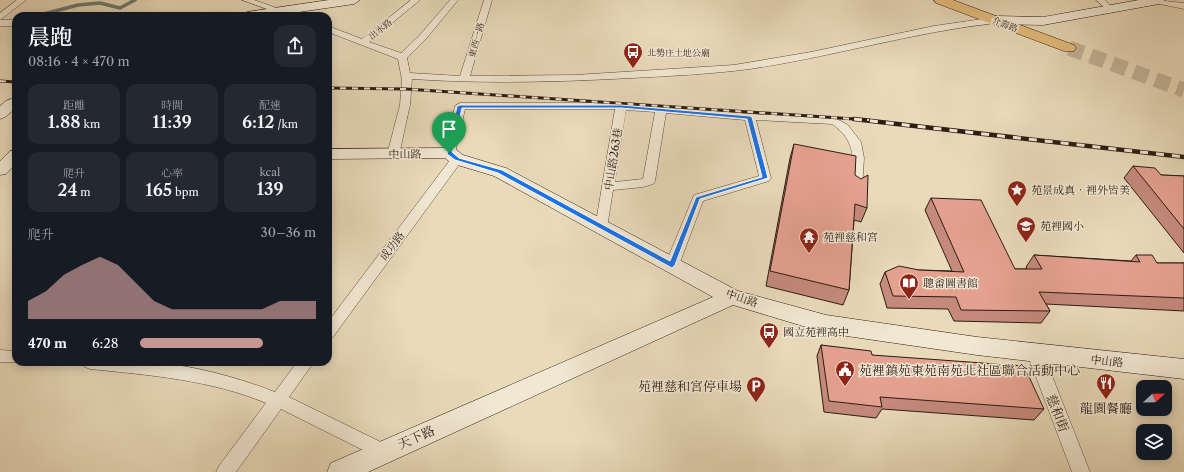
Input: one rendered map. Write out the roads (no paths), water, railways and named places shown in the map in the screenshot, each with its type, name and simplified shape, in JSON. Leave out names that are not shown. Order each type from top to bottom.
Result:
[{"type":"main road","name":"介壽路","points":[[941,0],[1073,45],[1022,22],[963,0]]},
{"type":"street","points":[[0,17],[22,0]]},
{"type":"street","points":[[246,0],[282,11]]},
{"type":"street","points":[[275,12],[354,0]]},
{"type":"street","name":"出水路","points":[[362,43],[416,0]]},
{"type":"street","points":[[402,57],[422,38],[454,0]]},
{"type":"street","name":"東西一路","points":[[464,80],[488,0]]},
{"type":"street","points":[[1100,0],[1110,9]]},
{"type":"street","points":[[405,76],[464,80],[599,77],[750,66],[853,47],[912,32],[969,23],[996,20],[1022,22],[1043,21],[1158,0],[1184,6]]},
{"type":"street","points":[[0,23],[12,23]]},
{"type":"street","points":[[332,31],[402,57]]},
{"type":"street","points":[[393,155],[405,105],[405,76],[402,57]]},
{"type":"street","points":[[453,156],[460,106],[621,106],[750,117],[835,121],[845,126],[858,147],[856,188]]},
{"type":"street","name":"中山路263巷","points":[[601,228],[621,106]]},
{"type":"street","points":[[609,186],[643,183],[649,181],[661,109]]},
{"type":"street","points":[[672,265],[698,198],[765,178],[750,117]]},
{"type":"street","points":[[0,150],[12,150]]},
{"type":"street","name":"中山路","points":[[332,154],[453,156],[500,172],[601,228],[732,297],[826,324],[1035,354],[1184,369]]},
{"type":"street","name":"成功路","points":[[332,327],[453,156]]},
{"type":"street","points":[[0,170],[12,159]]},
{"type":"street","name":"天下路","points":[[340,472],[732,297]]},
{"type":"street","name":"慈和街","points":[[1035,354],[1081,472]]},
{"type":"street","points":[[0,356],[12,357]]},
{"type":"street","points":[[128,366],[165,370],[234,385],[278,400],[383,452]]},
{"type":"street","points":[[225,472],[303,366]]},
{"type":"waterway","points":[[51,12],[78,5],[100,3],[120,8],[135,0]]},
{"type":"tunnel","points":[[1069,48],[1184,90]]},
{"type":"railway","points":[[0,81],[12,82]]},
{"type":"railway","points":[[332,88],[406,89],[869,120]]},
{"type":"railway","points":[[854,119],[1184,157]]},
{"type":"place","name":"北勢庄土地公廟","points":[[633,69]]},
{"type":"place","name":"苑景成真．裡外皆美","points":[[1017,207]]},
{"type":"place","name":"苑裡國小","points":[[1026,243]]},
{"type":"place","name":"苑裡慈和宮","points":[[809,254]]},
{"type":"place","name":"聰畬圖書館","points":[[909,300]]},
{"type":"place","name":"國立苑裡高中","points":[[769,349]]},
{"type":"place","name":"苑裡鎮苑東苑南苑北社區聯合活動中心","points":[[845,387]]},
{"type":"place","name":"龍園餐廳","points":[[1106,400]]},
{"type":"place","name":"苑裡慈和宮停車場","points":[[756,403]]}]
